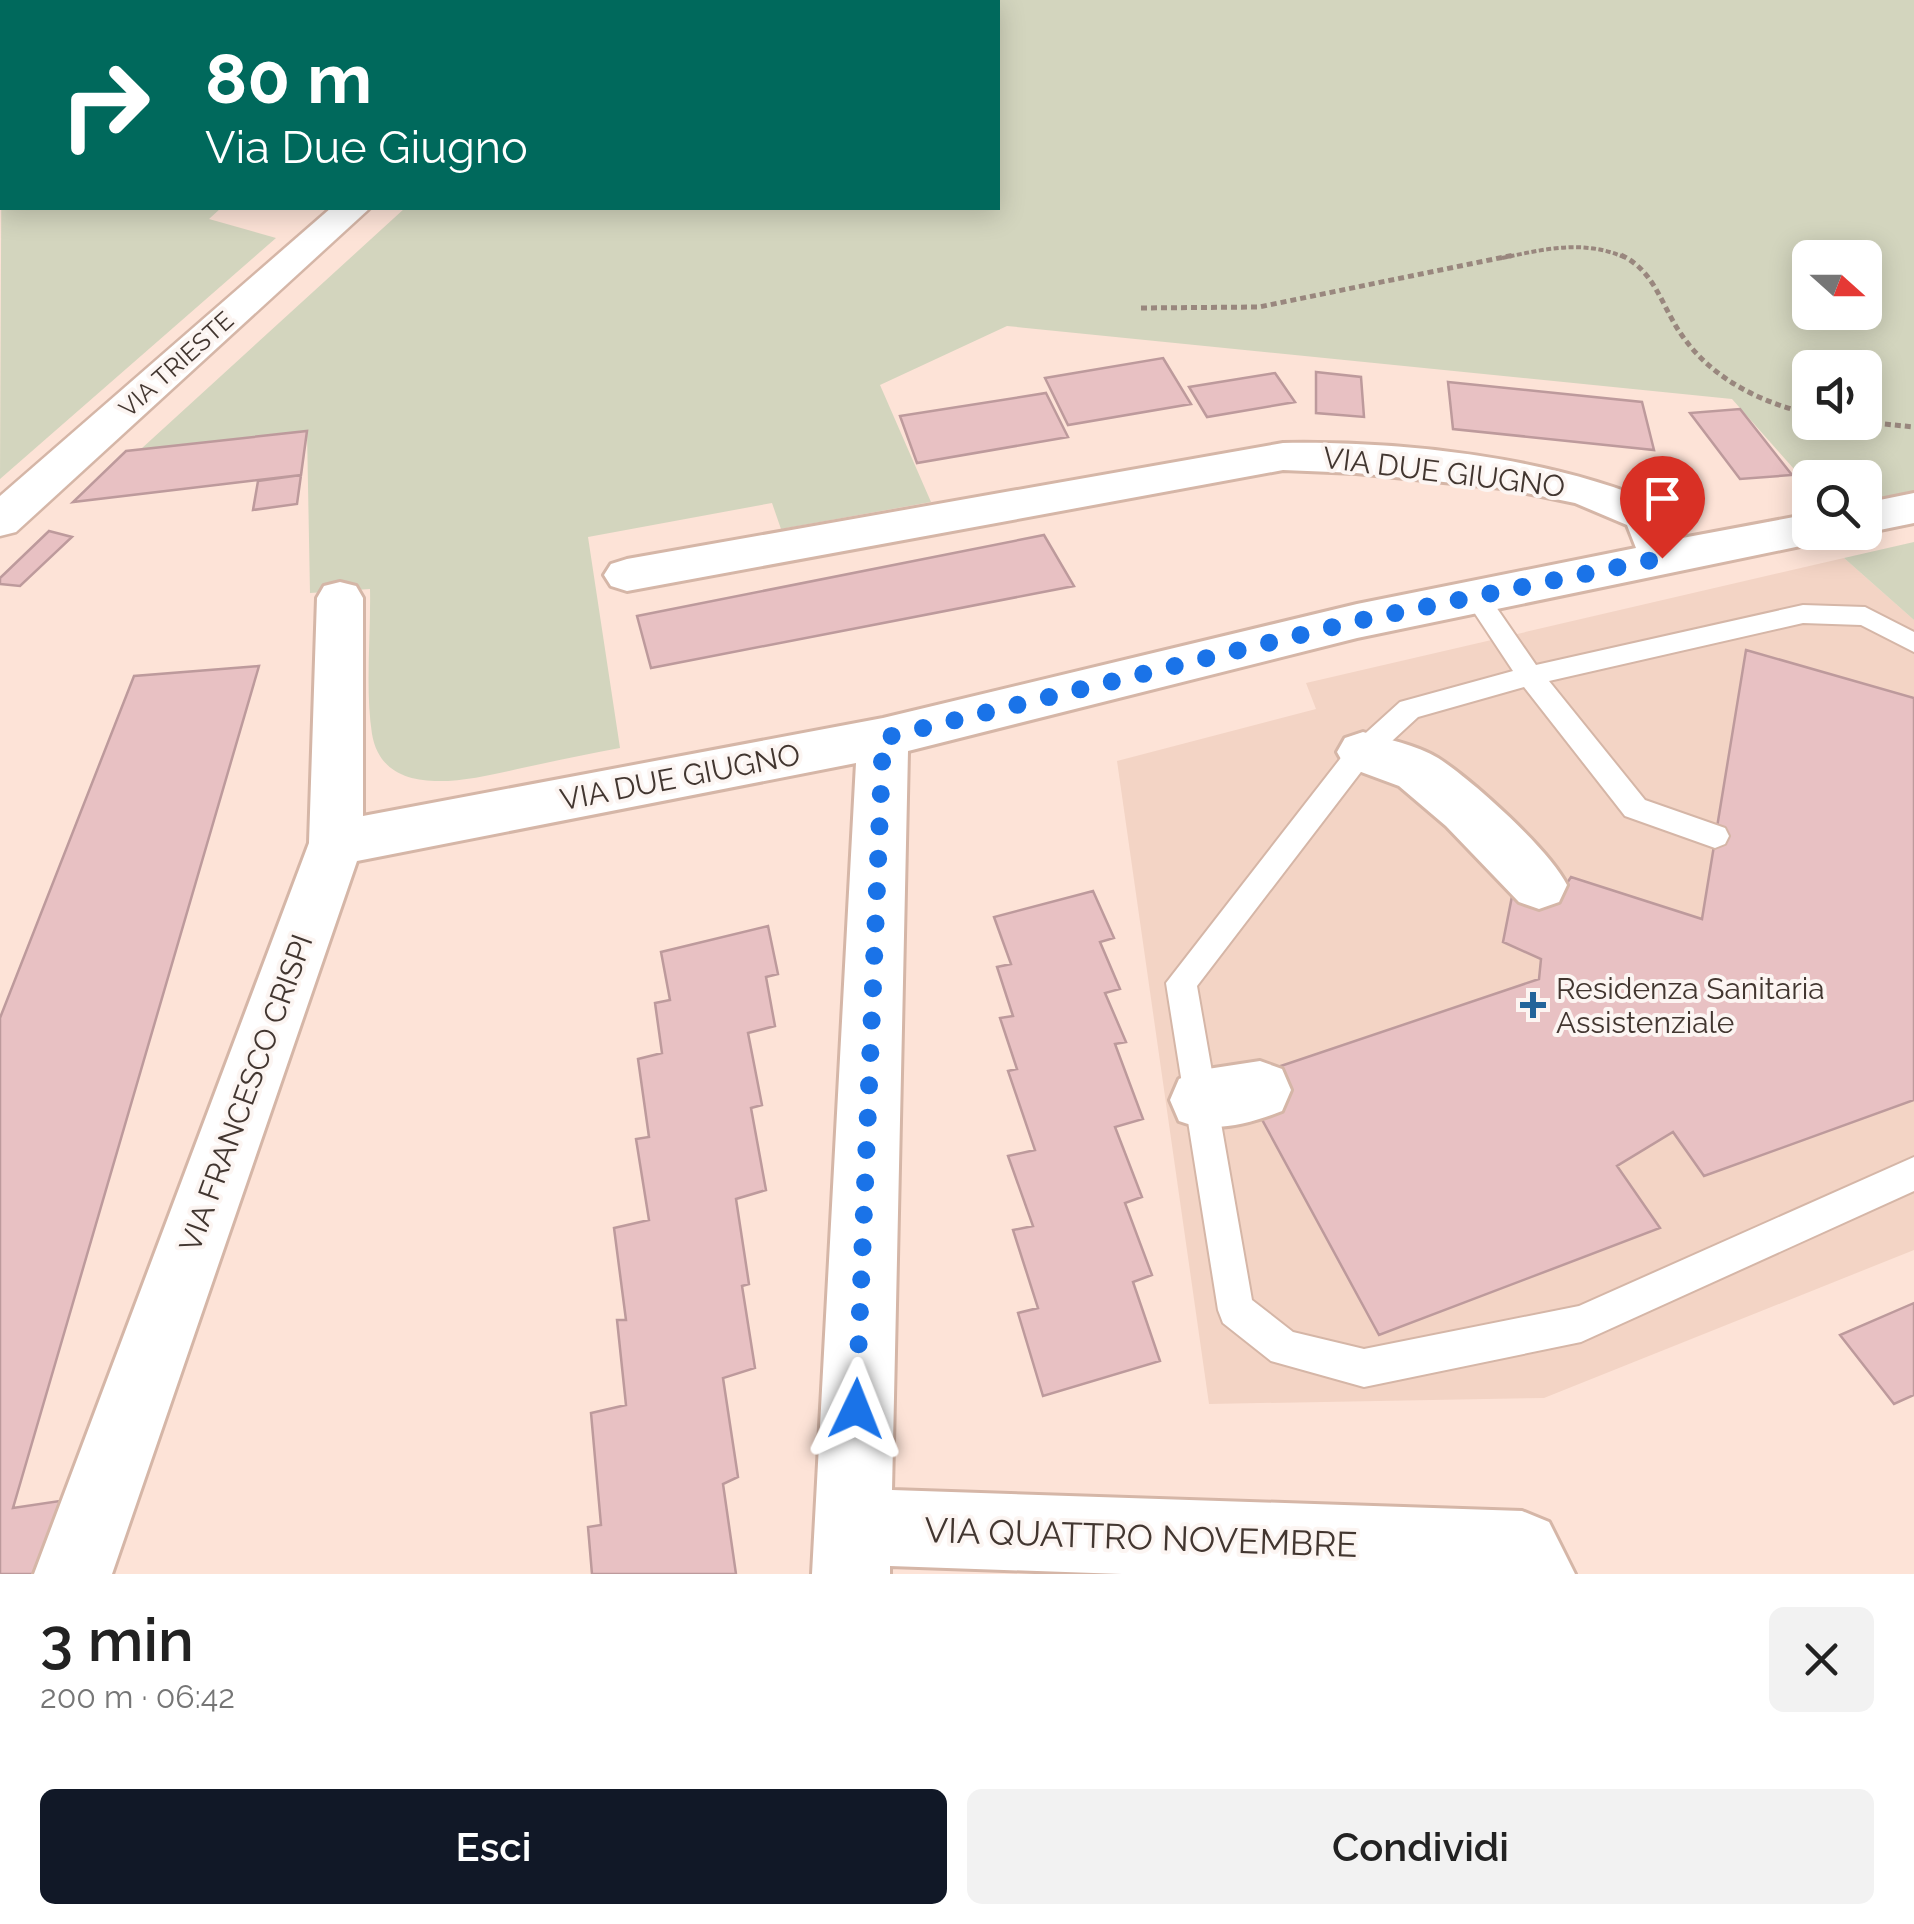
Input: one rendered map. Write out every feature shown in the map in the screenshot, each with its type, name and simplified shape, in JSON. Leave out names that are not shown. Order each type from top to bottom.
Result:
[{"type":"street","name":"VIA TRIESTE","points":[[0,522],[345,210]]},
{"type":"street","name":"VIA DUE GIUGNO","points":[[336,844],[883,738],[1357,621],[1662,558],[1646,516],[1611,498],[1491,472],[1312,454],[1264,458],[626,575]]},
{"type":"street","points":[[1882,515],[1914,508]]},
{"type":"street","points":[[1662,558],[1792,533]]},
{"type":"street","name":"VIA FRANCESCO CRISPI","points":[[73,1574],[336,844],[340,598]]},
{"type":"street","points":[[851,1551],[883,738]]},
{"type":"street","points":[[1363,752],[1417,770],[1465,811],[1538,884]]},
{"type":"street","points":[[1201,1100],[1260,1090]]},
{"type":"street","name":"VIA QUATTRO NOVEMBRE","points":[[851,1551],[1522,1549],[1536,1574]]},
{"type":"lane","points":[[1476,597],[1530,676],[1635,808],[1715,836]]},
{"type":"lane","points":[[1914,643],[1865,616],[1803,614],[1530,676],[1409,709],[1363,752],[1181,983],[1236,1310],[1284,1348],[1364,1368],[1581,1324],[1914,1174]]},
{"type":"path","points":[[1141,308],[1259,306],[1549,247],[1606,250],[1634,261],[1655,284],[1688,346],[1724,378],[1780,409],[1792,411]]},
{"type":"path","points":[[1882,424],[1914,427]]},
{"type":"shaded area","name":"Residenza Sanitaria Assistenziale","points":[[1844,558],[1914,620],[1914,1250],[1544,1398],[1209,1404],[1117,761],[1316,709],[1306,683]]},
{"type":"green space","points":[[1000,0],[1914,0],[1914,492],[1882,499],[1882,460],[1792,460],[1792,467],[1732,399],[1007,326],[880,385],[931,502],[781,529],[772,503],[588,537],[620,748],[481,777],[434,781],[394,770],[380,756],[372,734],[370,589],[310,593],[307,431],[141,449],[403,210],[1000,210]]},
{"type":"green space","points":[[1,210],[219,210],[209,219],[276,238],[0,479]]},
{"type":"green space","points":[[1914,542],[1914,620],[1844,558]]},
{"type":"building","points":[[1163,358],[1191,404],[1068,425],[1045,378]]},
{"type":"building","points":[[1316,372],[1361,377],[1364,417],[1316,413]]},
{"type":"building","points":[[1275,373],[1295,402],[1207,417],[1189,387]]},
{"type":"building","points":[[1448,382],[1642,402],[1654,450],[1453,429]]},
{"type":"building","points":[[1046,393],[1068,437],[917,463],[900,416]]},
{"type":"building","points":[[1740,409],[1792,475],[1740,479],[1690,413]]},
{"type":"building","points":[[307,431],[301,475],[73,502],[126,451]]},
{"type":"building","points":[[301,475],[297,504],[253,510],[258,481]]},
{"type":"building","points":[[49,531],[72,537],[20,586],[0,584],[0,578]]},
{"type":"building","points":[[1044,535],[1074,586],[651,668],[637,616]]},
{"type":"building","points":[[1746,650],[1914,698],[1914,1100],[1704,1176],[1673,1132],[1617,1166],[1660,1228],[1379,1335],[1259,1114],[1269,1070],[1539,979],[1541,959],[1503,942],[1516,876],[1561,892],[1571,877],[1702,919]]},
{"type":"building","points":[[259,666],[13,1508],[73,1499],[39,1574],[0,1574],[0,1018],[134,676]]},
{"type":"building","points":[[1093,891],[1114,938],[1100,942],[1120,989],[1105,993],[1126,1042],[1115,1044],[1143,1119],[1115,1127],[1142,1197],[1125,1203],[1152,1275],[1133,1282],[1160,1361],[1043,1396],[1018,1313],[1038,1308],[1013,1230],[1033,1226],[1008,1156],[1035,1150],[1008,1071],[1017,1069],[1000,1018],[1013,1016],[997,967],[1011,964],[994,917]]},
{"type":"building","points":[[768,926],[778,974],[766,977],[775,1026],[748,1033],[762,1105],[751,1108],[766,1190],[736,1199],[749,1284],[742,1286],[755,1368],[723,1378],[738,1477],[723,1484],[736,1574],[592,1574],[588,1527],[601,1525],[591,1413],[626,1405],[617,1320],[626,1320],[614,1228],[649,1220],[636,1139],[649,1137],[638,1059],[662,1053],[655,1003],[670,1000],[661,952]]},
{"type":"building","points":[[1914,1303],[1914,1395],[1894,1404],[1840,1335]]},
{"type":"place","name":"Residenza Sanitaria Assistenziale","points":[[1533,1005]]},
{"type":"route","points":[[856,1409],[883,738],[1357,621],[1662,558]]}]
